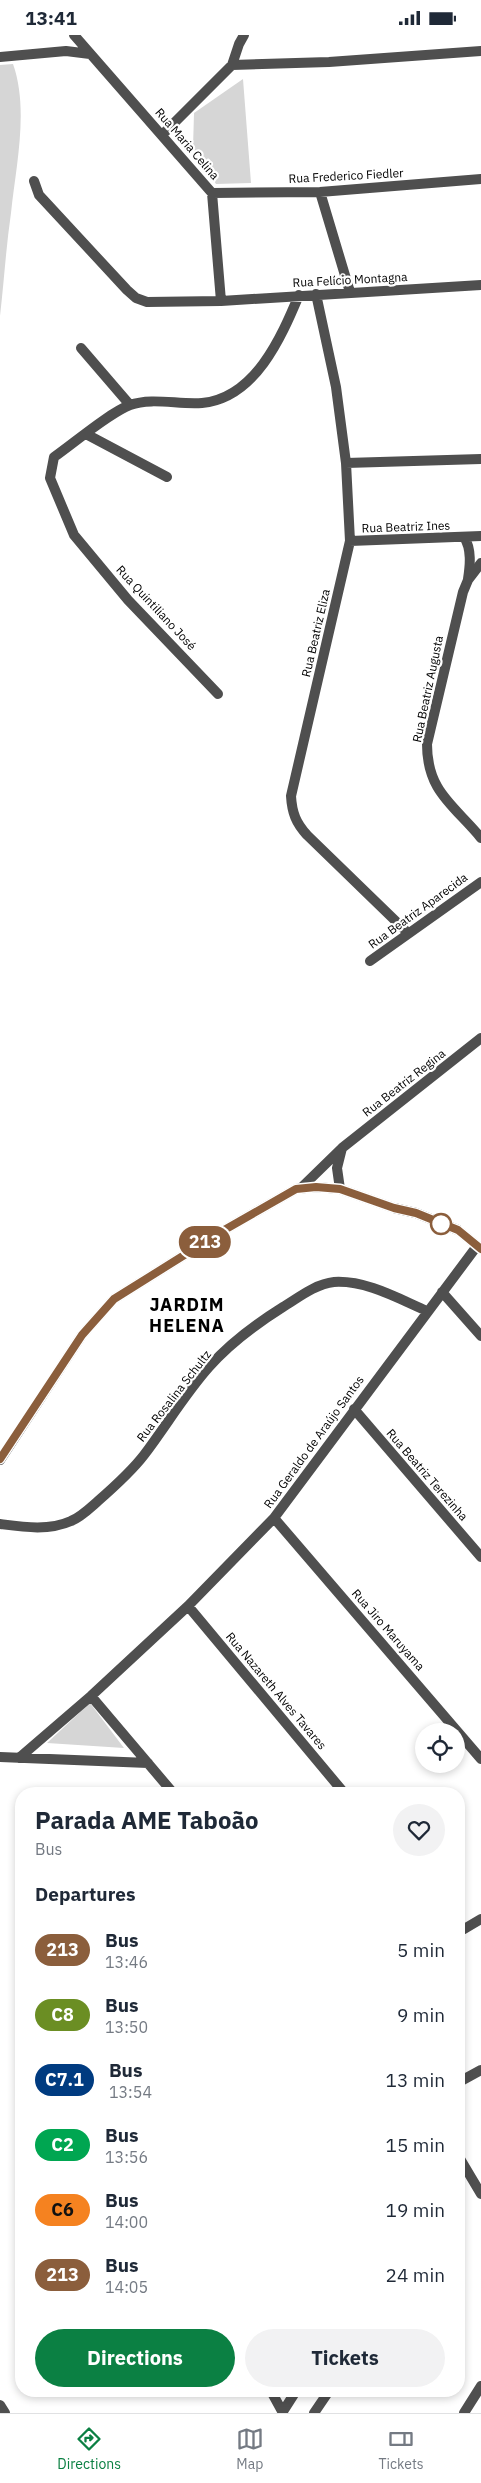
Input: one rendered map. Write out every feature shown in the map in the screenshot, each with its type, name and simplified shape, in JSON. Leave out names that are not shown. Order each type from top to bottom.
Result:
[{"type":"main road","points":[[0,1460],[82,1335],[114,1299],[226,1229],[302,1187],[340,1189],[394,1208],[416,1213],[458,1230],[479,1248]]},
{"type":"street","name":"Rua Maria Celina","points":[[74,35],[163,134],[212,193],[221,301]]},
{"type":"street","points":[[163,134],[232,65],[238,43],[244,35]]},
{"type":"street","points":[[0,57],[66,51],[90,54]]},
{"type":"street","points":[[232,65],[329,62],[481,51]]},
{"type":"street","name":"Rua Frederico Fiedler","points":[[212,193],[320,192],[481,179]]},
{"type":"street","name":"Rua Felício Montagna","points":[[34,181],[40,195],[136,298],[147,302],[221,301],[481,285]]},
{"type":"street","points":[[320,192],[350,292]]},
{"type":"street","name":"Rua Beatriz Eliza","points":[[316,294],[336,387],[346,463],[350,541],[291,796],[292,811],[297,824],[307,835],[408,933]]},
{"type":"street","name":"Rua Quintiliano José","points":[[218,693],[128,601],[74,535],[50,478],[54,457],[130,405],[149,402],[202,403],[227,396],[246,383],[282,337],[299,295]]},
{"type":"street","points":[[81,348],[130,405]]},
{"type":"street","points":[[86,434],[167,477]]},
{"type":"street","points":[[346,463],[481,459]]},
{"type":"street","name":"Rua Beatriz Ines","points":[[350,541],[481,536]]},
{"type":"street","name":"Rua Beatriz Ines","points":[[464,537],[467,542],[469,555],[468,580]]},
{"type":"street","name":"Rua Beatriz Augusta","points":[[481,563],[468,580],[427,744],[427,763],[434,784],[481,838]]},
{"type":"street","name":"Rua Beatriz Aparecida","points":[[370,961],[481,882]]},
{"type":"street","name":"Rua Beatriz Regina","points":[[302,1187],[342,1148],[481,1038]]},
{"type":"street","points":[[340,1189],[337,1168],[342,1148]]},
{"type":"street","name":"Rua Geraldo de Araújo Santos","points":[[19,1758],[91,1696],[188,1606],[274,1518],[427,1311],[479,1248]]},
{"type":"street","name":"Rua Rosalina Schultz","points":[[0,1524],[29,1527],[57,1525],[72,1521],[84,1513],[113,1488],[143,1457],[210,1366],[235,1341],[271,1315],[314,1289],[333,1282],[348,1284],[384,1292],[427,1311]]},
{"type":"street","points":[[442,1292],[481,1336]]},
{"type":"street","name":"Rua Beatriz Terezinha","points":[[354,1409],[481,1557]]},
{"type":"street","name":"Rua Jiro Maruyama","points":[[274,1518],[481,1759]]},
{"type":"street","name":"Rua Nazareth Alves Tavares","points":[[188,1606],[339,1787]]},
{"type":"street","points":[[91,1696],[168,1787]]},
{"type":"street","points":[[0,1757],[148,1763]]},
{"type":"street","points":[[465,1928],[481,1919]]},
{"type":"street","points":[[465,2079],[481,2070]]},
{"type":"street","points":[[465,2167],[481,2194]]},
{"type":"street","points":[[464,2413],[481,2386]]},
{"type":"street","points":[[274,2397],[283,2413]]},
{"type":"street","points":[[283,2413],[292,2397]]},
{"type":"street","points":[[314,2413],[324,2397]]},
{"type":"street","points":[[0,2405],[5,2413]]},
{"type":"shaded area","points":[[13,64],[18,81],[21,119],[0,316],[0,65]]},
{"type":"shaded area","points":[[243,79],[251,183],[216,184],[193,148],[194,113]]},
{"type":"shaded area","points":[[90,1703],[124,1748],[47,1743]]},
{"type":"bus line","name":"213","points":[[0,1459],[37,1406],[82,1335],[94,1319],[114,1299],[226,1229],[296,1189],[302,1187],[340,1189],[394,1208],[416,1213],[458,1230],[481,1249]]},
{"type":"district","name":"JARDIM HELENA","points":[[187,1316]]}]
